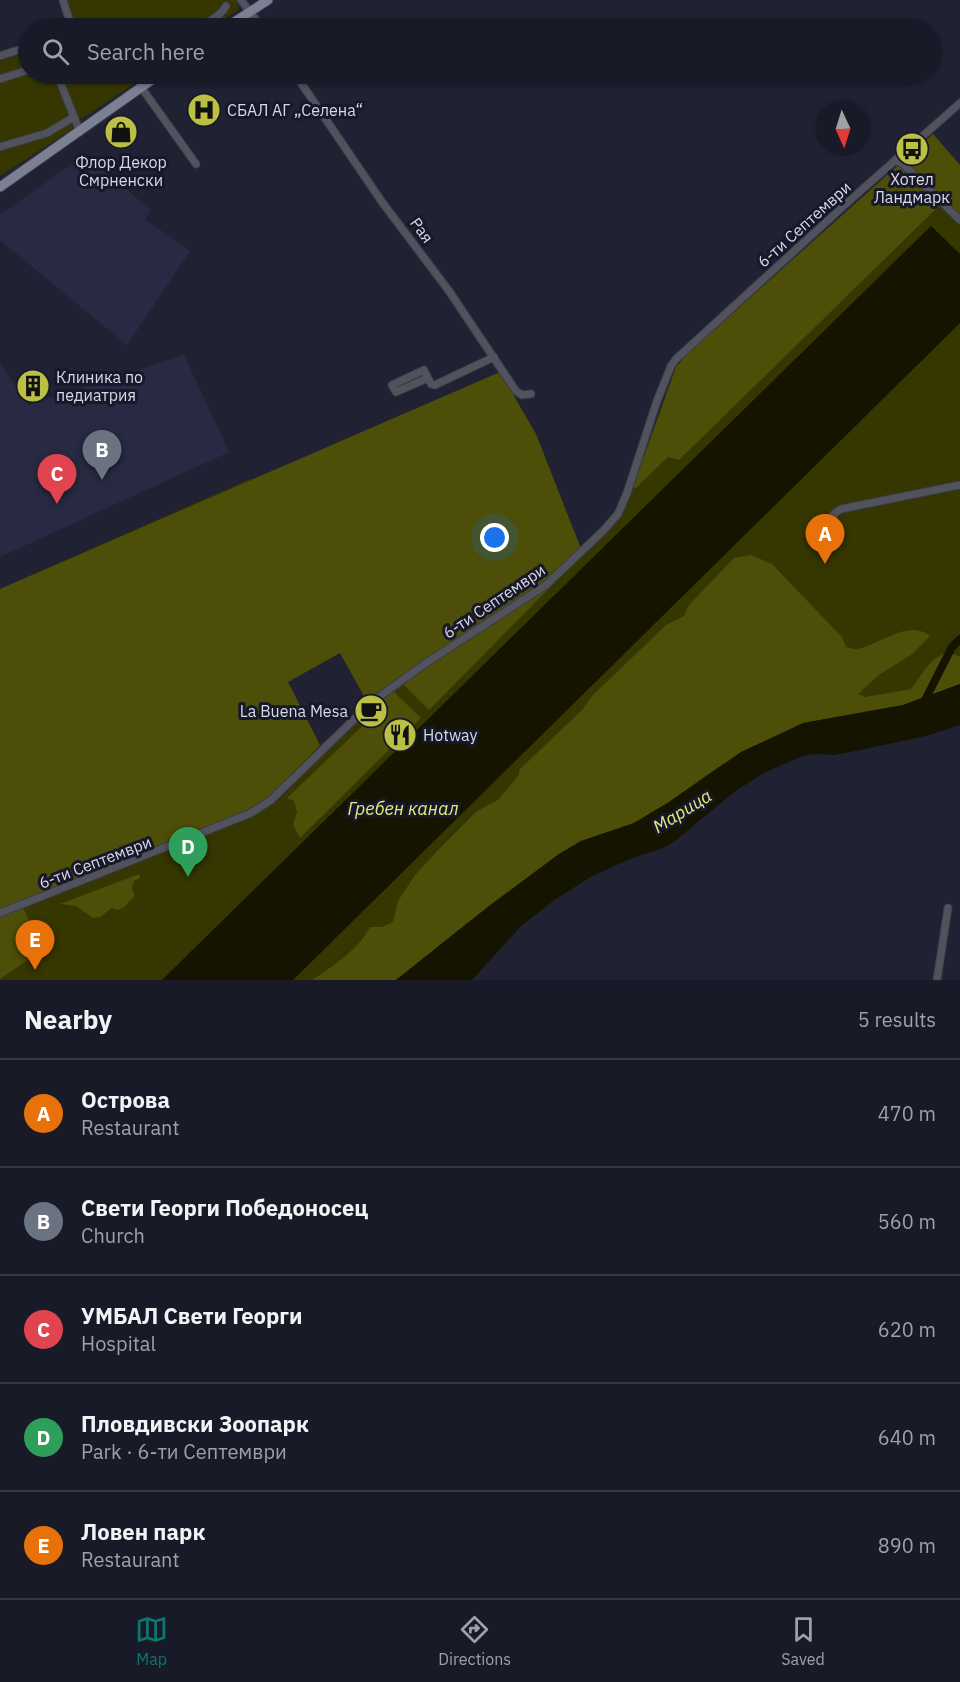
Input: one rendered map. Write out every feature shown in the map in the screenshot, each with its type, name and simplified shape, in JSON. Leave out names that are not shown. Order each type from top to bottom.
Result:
[{"type":"main road","points":[[241,18],[268,0]]},
{"type":"main road","points":[[0,187],[145,84]]},
{"type":"street","points":[[63,0],[69,18]]},
{"type":"street","points":[[241,0],[254,18]]},
{"type":"street","points":[[215,18],[226,6]]},
{"type":"street","points":[[0,56],[18,50]]},
{"type":"street","points":[[0,79],[18,73]]},
{"type":"street","points":[[61,84],[80,132]]},
{"type":"street","name":"Рая","points":[[302,84],[382,202],[449,291],[516,391],[522,395],[531,394]]},
{"type":"street","points":[[141,87],[196,164]]},
{"type":"street","name":"6-ти Септември","points":[[0,913],[251,813],[271,800],[372,702],[426,663],[546,585],[618,514],[657,401],[676,359],[960,103]]},
{"type":"street","points":[[0,147],[47,133],[74,117]]},
{"type":"street","points":[[895,160],[903,164],[960,220]]},
{"type":"street","points":[[428,378],[396,392],[392,385],[424,370],[428,378],[431,384],[435,384],[494,357]]},
{"type":"street","points":[[830,531],[828,522],[841,509],[960,485]]},
{"type":"street","points":[[937,980],[948,908]]},
{"type":"shaded area","points":[[67,0],[236,0],[239,9],[226,18],[73,18]]},
{"type":"shaded area","points":[[18,55],[18,84],[58,84],[73,129],[0,176],[0,61]]},
{"type":"shaded area","points":[[65,84],[133,84],[82,119],[76,116]]},
{"type":"shaded area","points":[[933,134],[960,165],[960,684],[528,876],[396,980],[0,980],[0,589],[250,479],[536,434],[583,554],[619,519],[633,487],[676,367],[687,354]],"holes":[[[340,653],[368,703],[320,745],[287,682]]]},
{"type":"shaded area","points":[[933,134],[960,165],[960,214],[943,199],[937,208],[679,460],[668,457],[636,488],[633,487],[676,367],[687,354]]},
{"type":"shaded area","points":[[84,155],[151,210],[145,219],[190,251],[127,345],[0,240],[0,215]]},
{"type":"shaded area","points":[[184,355],[229,452],[0,557],[0,364],[29,405]]},
{"type":"shaded area","points":[[500,372],[536,434],[583,554],[429,710],[405,686],[400,677],[391,684],[396,694],[421,718],[300,838],[293,825],[297,812],[294,801],[287,798],[377,712],[368,703],[340,653],[288,682],[320,745],[274,792],[249,810],[20,902],[40,941],[29,947],[31,958],[0,979],[0,589]]},
{"type":"shaded area","points":[[751,555],[772,564],[842,637],[846,647],[856,649],[865,647],[903,631],[921,631],[930,636],[911,655],[879,675],[858,694],[865,697],[911,689],[931,662],[945,654],[952,653],[960,657],[960,684],[903,705],[803,723],[717,768],[669,802],[634,823],[581,841],[559,854],[396,980],[312,980],[352,950],[370,927],[382,927],[393,922],[398,901],[415,875],[439,849],[477,811],[498,800],[519,775],[519,770],[666,625],[684,616],[688,606],[734,558]]},
{"type":"shaded area","points":[[139,874],[140,878],[134,881],[132,888],[135,896],[123,908],[117,910],[112,908],[100,917],[93,918],[76,906],[60,904]]},
{"type":"water","name":"Гребен канал","points":[[931,226],[960,254],[960,323],[293,980],[162,980]]},
{"type":"water","name":"Марица","points":[[960,684],[960,725],[926,736],[860,750],[834,755],[802,756],[764,773],[734,792],[675,841],[592,876],[556,899],[522,925],[472,980],[396,980],[559,854],[581,841],[634,823],[669,802],[741,752],[803,723],[903,705]]},
{"type":"waterway","points":[[922,706],[952,647],[960,639]]},
{"type":"place","name":"СБАЛ АГ „Селена“","points":[[204,110]]},
{"type":"place","name":"Флор Декор Смрненски","points":[[121,132]]},
{"type":"place","name":"Хотел Ландмарк","points":[[912,149]]},
{"type":"place","name":"Клиника по педиатрия","points":[[33,386]]},
{"type":"place","name":"Свети Георги Победоносец","points":[[102,480]]},
{"type":"place","name":"УМБАЛ Свети Георги","points":[[57,504]]},
{"type":"place","name":"Острова","points":[[825,564]]},
{"type":"place","name":"La Buena Mesa","points":[[371,711]]},
{"type":"place","name":"Hotway","points":[[400,735]]},
{"type":"place","name":"Пловдивски Зоопарк","points":[[188,877]]},
{"type":"place","name":"Ловен парк","points":[[35,970]]}]
